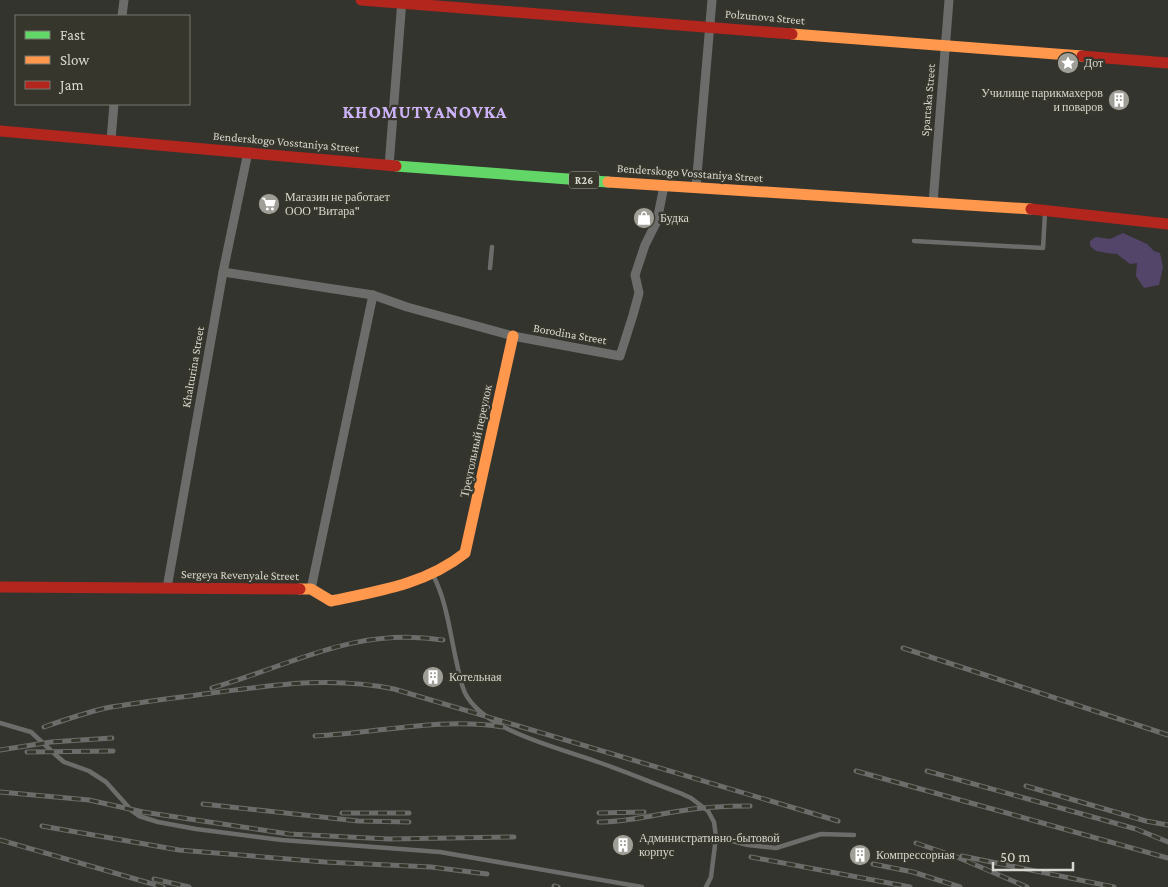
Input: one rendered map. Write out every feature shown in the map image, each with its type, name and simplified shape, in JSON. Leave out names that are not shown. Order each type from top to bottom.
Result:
[{"type":"street","points":[[122,15],[124,0]]},
{"type":"street","name":"Polzunova Street","points":[[360,0],[1168,62]]},
{"type":"street","points":[[696,187],[712,0]]},
{"type":"street","name":"Spartaka Street","points":[[933,203],[949,0]]},
{"type":"street","points":[[389,166],[402,2]]},
{"type":"street","points":[[110,140],[114,105]]},
{"type":"street","name":"Benderskogo Vosstaniya Street","points":[[0,131],[389,166],[664,186],[1045,210],[1168,224]]},
{"type":"street","name":"Khalturina Street","points":[[167,588],[223,272],[248,152]]},
{"type":"street","name":"Borodina Street","points":[[223,272],[372,295],[407,307],[513,336],[620,356],[634,315],[638,293],[635,275],[645,245],[657,221],[664,186]]},
{"type":"street","points":[[312,589],[372,295]]},
{"type":"street","name":"Треугольный переулок","points":[[465,553],[513,336]]},
{"type":"street","name":"Sergeya Revenyale Street","points":[[0,587],[312,589],[331,601],[408,583],[456,561],[465,553]]},
{"type":"lane","points":[[914,241],[1043,248],[1045,210]]},
{"type":"lane","points":[[490,268],[492,247]]},
{"type":"lane","points":[[432,573],[445,608],[464,692],[477,709],[487,717],[528,738],[598,762],[691,798],[710,814],[715,827],[716,837],[711,877],[706,887]]},
{"type":"lane","points":[[0,723],[31,732],[64,762],[89,772],[106,782],[132,812],[158,822],[263,838],[440,852],[642,887]]},
{"type":"lane","points":[[716,837],[748,845],[776,848],[821,834],[854,835]]},
{"type":"shaded area","points":[[1123,233],[1147,244],[1154,251],[1160,253],[1163,267],[1159,285],[1144,288],[1136,276],[1137,263],[1130,264],[1117,254],[1096,251],[1090,246],[1090,241],[1096,237],[1110,239]]},
{"type":"railway","points":[[212,688],[325,650],[352,643],[411,637],[443,640]]},
{"type":"railway","points":[[903,648],[1168,735]]},
{"type":"railway","points":[[44,727],[106,708],[235,690],[325,682],[371,685],[394,689],[838,821]]},
{"type":"railway","points":[[315,736],[432,725],[479,724],[503,727]]},
{"type":"railway","points":[[0,750],[51,742],[112,738]]},
{"type":"railway","points":[[27,752],[113,751]]},
{"type":"railway","points":[[856,771],[1168,858]]},
{"type":"railway","points":[[927,771],[1136,829],[1168,842]]},
{"type":"railway","points":[[1026,786],[1146,821],[1168,825]]},
{"type":"railway","points":[[0,792],[89,800],[143,812],[289,834],[389,839],[514,837]]},
{"type":"railway","points":[[203,804],[358,821],[409,822]]},
{"type":"railway","points":[[599,822],[630,820],[697,809],[750,806]]},
{"type":"railway","points":[[599,813],[644,812]]},
{"type":"railway","points":[[342,813],[409,813]]},
{"type":"railway","points":[[42,826],[179,850],[325,862],[431,867],[487,874]]},
{"type":"railway","points":[[0,840],[163,887]]},
{"type":"railway","points":[[916,843],[957,857],[1027,887]]},
{"type":"railway","points":[[962,856],[1114,887]]},
{"type":"railway","points":[[751,857],[910,887]]},
{"type":"railway","points":[[873,864],[913,872],[960,887]]},
{"type":"railway","points":[[154,879],[189,887]]},
{"type":"railway","points":[[554,886],[558,887]]},
{"type":"traffic: fast","points":[[396,166],[608,182]]},
{"type":"traffic: slow","points":[[792,34],[1082,56]]},
{"type":"traffic: slow","points":[[608,182],[1031,209]]},
{"type":"traffic: slow","points":[[300,589],[311,589],[331,601],[367,594],[418,579],[450,564],[465,553],[513,336]]},
{"type":"traffic: jam","points":[[361,0],[792,34]]},
{"type":"traffic: jam","points":[[1082,56],[1168,63]]},
{"type":"traffic: jam","points":[[0,131],[396,166]]},
{"type":"traffic: jam","points":[[1031,209],[1168,224]]},
{"type":"traffic: jam","points":[[0,587],[300,589]]},
{"type":"place","name":"Дот","points":[[1068,63]]},
{"type":"place","name":"Училище парикмахеров и поваров","points":[[1119,100]]},
{"type":"place","name":"Магазин не работает ООО \"Витара\"","points":[[269,204]]},
{"type":"place","name":"Будка","points":[[644,218]]},
{"type":"place","name":"Котельная","points":[[433,677]]},
{"type":"place","name":"Административно-бытовой корпус","points":[[623,845]]},
{"type":"place","name":"Компрессорная","points":[[860,855]]},
{"type":"district","name":"KHOMUTYANOVKA","points":[[425,112]]}]
